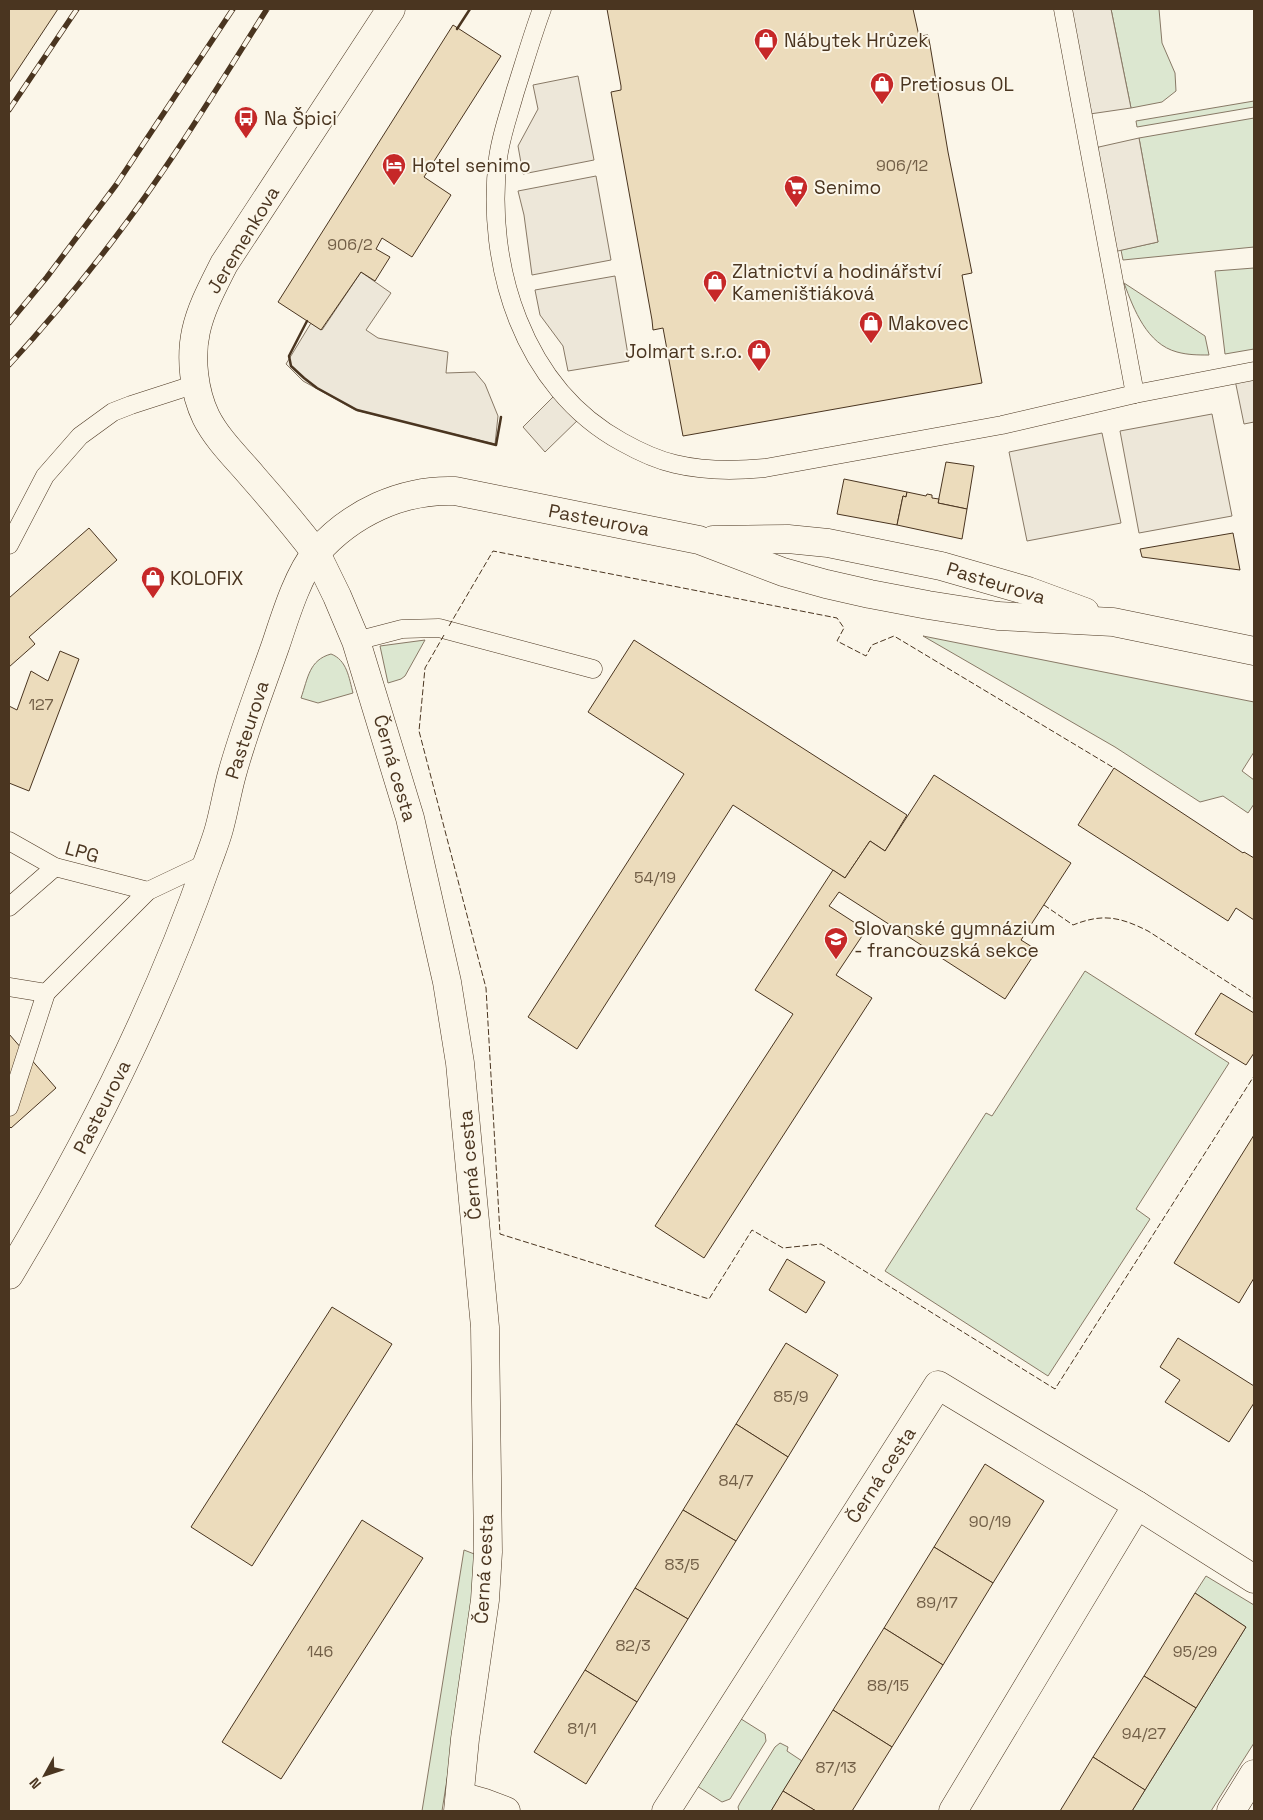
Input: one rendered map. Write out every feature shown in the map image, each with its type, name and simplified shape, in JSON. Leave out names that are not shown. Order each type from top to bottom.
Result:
[{"type":"street","name":"Jeremenkova","points":[[316,553],[217,433],[206,416],[196,384],[193,354],[196,332],[203,309],[224,264],[392,9]]},
{"type":"street","name":"Pasteurova","points":[[9,1275],[87,1139],[161,980],[219,829],[232,773],[286,616],[299,584],[316,553],[345,525],[360,516],[381,505],[433,490],[454,491],[699,540],[791,574],[889,598],[998,616],[1113,622]]},
{"type":"street","name":"Pasteurova","points":[[699,540],[788,539],[828,543],[941,566],[1028,591],[1113,622],[1254,651]]},
{"type":"street","name":"Černá cesta","points":[[316,553],[356,641],[410,818],[447,982],[460,1063],[484,1317],[488,1552],[486,1600],[465,1739],[459,1804],[485,1803],[506,1811]]},
{"type":"street","name":"Černá cesta","points":[[666,1811],[938,1385],[1137,1505],[1254,1579]]},
{"type":"street","points":[[953,1811],[1137,1505]]},
{"type":"street","points":[[1231,1811],[1254,1774]]},
{"type":"lane","points":[[542,9],[504,126],[498,158],[496,219],[499,250],[507,290],[527,341],[536,358],[556,386],[586,418],[634,448],[674,464],[706,469],[744,470],[1002,425],[1135,394],[1254,371]]},
{"type":"lane","points":[[1064,9],[1135,394]]},
{"type":"lane","points":[[9,545],[46,476],[80,436],[113,412],[196,384]]},
{"type":"lane","points":[[356,641],[402,629],[439,628],[593,669]]},
{"type":"lane","name":"LPG","points":[[9,841],[55,868],[148,892]]},
{"type":"lane","points":[[9,1107],[46,993],[148,892],[207,863]]},
{"type":"lane","points":[[9,907],[55,868]]},
{"type":"lane","points":[[9,987],[46,993]]},
{"type":"green space","points":[[1111,9],[1159,9],[1162,43],[1175,73],[1176,91],[1162,102],[1131,108]]},
{"type":"green space","points":[[1254,101],[1254,107],[1137,127],[1136,121]]},
{"type":"green space","points":[[1254,118],[1254,247],[1123,260],[1121,250],[1158,242],[1139,138]]},
{"type":"green space","points":[[1254,268],[1254,349],[1225,354],[1215,271]]},
{"type":"green space","points":[[1124,283],[1205,336],[1209,355],[1177,352],[1157,342],[1137,315]]},
{"type":"green space","points":[[923,636],[1254,702],[1254,752],[1242,771],[1254,780],[1254,804],[1248,813],[1223,796],[1200,802],[1115,747]]},
{"type":"green space","points":[[425,640],[405,676],[388,683],[380,646]]},
{"type":"green space","points":[[331,654],[344,665],[353,693],[318,703],[301,698],[310,671],[314,665]]},
{"type":"green space","points":[[1085,971],[1229,1063],[1136,1209],[1150,1219],[1048,1376],[885,1271],[986,1113],[992,1116]]},
{"type":"green space","points":[[464,1550],[482,1557],[442,1811],[422,1811]]},
{"type":"green space","points":[[1206,1576],[1254,1605],[1254,1743],[1211,1811],[1132,1811],[1246,1627],[1195,1593]]},
{"type":"green space","points":[[738,1717],[765,1734],[766,1741],[730,1799],[722,1802],[697,1786]]},
{"type":"green space","points":[[780,1743],[788,1747],[787,1751],[802,1761],[771,1811],[739,1811],[740,1803],[775,1747]]},
{"type":"shaded area","points":[[1063,9],[1111,9],[1131,108],[1083,115]]},
{"type":"shaded area","points":[[578,76],[594,160],[523,174],[518,146],[538,109],[533,85]]},
{"type":"shaded area","points":[[1139,138],[1158,242],[1109,253],[1090,149]]},
{"type":"shaded area","points":[[596,176],[611,260],[532,275],[524,215],[518,191]]},
{"type":"shaded area","points":[[361,272],[391,293],[366,330],[378,338],[448,352],[446,373],[475,372],[485,384],[498,416],[495,444],[355,410],[303,381],[286,364],[311,323],[322,330]]},
{"type":"shaded area","points":[[615,276],[629,361],[568,371],[563,346],[540,315],[535,290]]},
{"type":"shaded area","points":[[1254,371],[1254,422],[1244,424],[1234,375]]},
{"type":"shaded area","points":[[560,390],[583,415],[545,452],[523,427]]},
{"type":"shaded area","points":[[1212,414],[1232,516],[1139,533],[1120,431]]},
{"type":"shaded area","points":[[1102,433],[1121,523],[1027,541],[1009,452]]},
{"type":"building","points":[[9,9],[58,9],[9,83]]},
{"type":"building","name":"Senimo","points":[[607,9],[913,9],[919,36],[928,35],[930,45],[948,152],[972,273],[962,275],[982,383],[683,436],[663,328],[653,330],[611,92],[621,90],[621,86]]},
{"type":"building","name":"Hotel senimo","points":[[453,25],[501,56],[424,177],[451,195],[412,257],[382,238],[376,249],[390,257],[375,281],[361,272],[321,330],[278,302]]},
{"type":"building","points":[[946,462],[974,466],[967,509],[938,503]]},
{"type":"building","points":[[844,479],[907,492],[906,497],[903,496],[897,525],[837,514]]},
{"type":"building","points":[[907,492],[926,496],[927,494],[932,495],[932,498],[939,499],[938,503],[967,509],[962,539],[897,525],[903,496],[906,497]]},
{"type":"building","points":[[89,528],[117,560],[29,637],[35,644],[9,667],[9,598]]},
{"type":"building","points":[[1233,533],[1240,570],[1142,557],[1140,549]]},
{"type":"building","points":[[634,640],[907,815],[885,851],[870,841],[845,878],[733,805],[577,1049],[528,1017],[684,774],[588,712]]},
{"type":"building","points":[[60,651],[79,659],[29,791],[9,783],[9,706],[17,710],[31,671],[48,681]]},
{"type":"building","points":[[1114,768],[1243,853],[1254,858],[1254,920],[1236,908],[1228,921],[1078,825]]},
{"type":"building","points":[[934,775],[1071,863],[1021,940],[1037,950],[1005,999],[839,892],[829,906],[866,930],[836,975],[872,998],[704,1258],[655,1226],[793,1014],[755,990],[833,870],[845,878],[870,841],[885,851]]},
{"type":"building","points":[[1221,993],[1254,1013],[1254,1053],[1246,1065],[1195,1034]]},
{"type":"building","points":[[9,1034],[56,1088],[11,1128],[9,1126]]},
{"type":"building","points":[[1254,1135],[1254,1278],[1239,1303],[1174,1263]]},
{"type":"building","points":[[787,1259],[825,1282],[806,1313],[769,1290]]},
{"type":"building","points":[[332,1307],[392,1344],[252,1566],[191,1527]]},
{"type":"building","points":[[1178,1338],[1254,1386],[1254,1403],[1229,1442],[1165,1402],[1180,1380],[1160,1367]]},
{"type":"building","points":[[786,1343],[838,1375],[788,1457],[736,1424]]},
{"type":"building","points":[[736,1424],[788,1457],[736,1541],[683,1510]]},
{"type":"building","points":[[985,1464],[1044,1501],[993,1583],[934,1547]]},
{"type":"building","points":[[683,1510],[736,1541],[688,1619],[635,1588]]},
{"type":"building","points":[[362,1520],[423,1558],[281,1779],[222,1742]]},
{"type":"building","points":[[934,1547],[993,1583],[943,1665],[884,1628]]},
{"type":"building","points":[[635,1588],[688,1619],[637,1702],[585,1670]]},
{"type":"building","points":[[1195,1593],[1246,1627],[1196,1708],[1144,1676]]},
{"type":"building","points":[[884,1628],[943,1665],[892,1747],[833,1710]]},
{"type":"building","points":[[585,1670],[637,1702],[586,1784],[534,1752]]},
{"type":"building","points":[[1144,1676],[1196,1708],[1145,1790],[1093,1757]]},
{"type":"building","points":[[833,1710],[892,1747],[852,1811],[816,1811],[783,1791]]},
{"type":"building","points":[[1093,1757],[1145,1790],[1132,1811],[1060,1811]]},
{"type":"building","points":[[783,1791],[816,1811],[771,1811]]},
{"type":"railway","points":[[9,110],[77,9]]},
{"type":"railway","points":[[9,323],[47,277],[116,185],[233,9]]},
{"type":"railway","points":[[9,365],[74,290],[132,215],[192,128],[267,9]]},
{"type":"fence","points":[[449,626],[493,551],[837,618],[844,628],[837,641],[866,656],[872,645],[894,636],[1114,768]]},
{"type":"fence","points":[[444,635],[425,668],[419,731],[486,988],[500,1234],[709,1299],[752,1230],[783,1248],[821,1244],[1055,1389],[1254,1076]]},
{"type":"fence","points":[[1044,905],[1073,925],[1093,919],[1111,918],[1138,926],[1254,999]]},
{"type":"wall","points":[[457,29],[470,9]]},
{"type":"wall","points":[[307,321],[289,356],[291,366],[317,388],[357,410],[496,445],[501,417]]},
{"type":"place","name":"Nábytek Hrůzek","points":[[766,61]]},
{"type":"place","name":"Pretiosus OL","points":[[882,105]]},
{"type":"place","name":"Na Špici","points":[[246,139]]},
{"type":"place","name":"Hotel senimo","points":[[394,186]]},
{"type":"place","name":"Senimo","points":[[796,208]]},
{"type":"place","name":"Zlatnictví a hodinářství Kameništiáková","points":[[715,303]]},
{"type":"place","name":"Makovec","points":[[871,344]]},
{"type":"place","name":"Jolmart s.r.o.","points":[[759,372]]},
{"type":"place","name":"KOLOFIX","points":[[153,599]]},
{"type":"place","name":"Slovanské gymnázium - francouzská sekce","points":[[836,960]]}]
